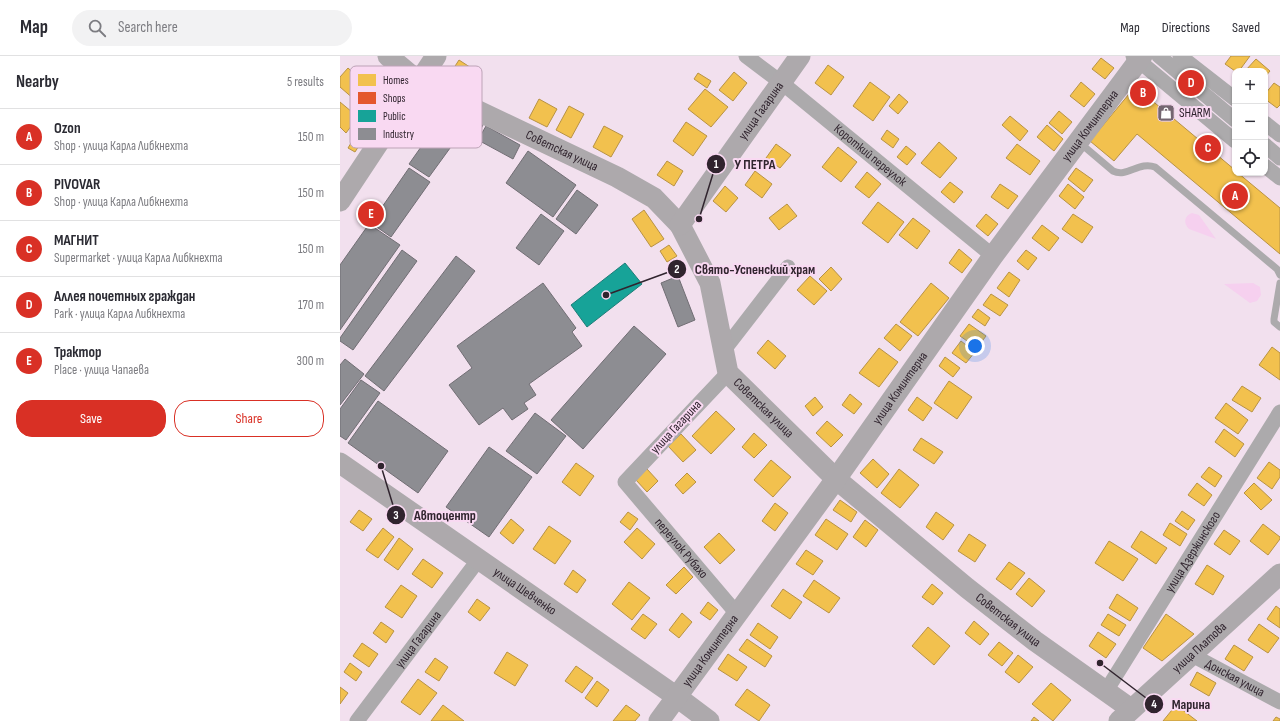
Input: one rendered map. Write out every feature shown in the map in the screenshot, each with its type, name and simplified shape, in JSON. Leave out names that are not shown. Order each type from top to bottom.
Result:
[{"type":"street","name":"Советская улица","points":[[388,56],[400,66]]},
{"type":"street","points":[[429,66],[436,56]]},
{"type":"street","name":"Короткий переулок","points":[[746,56],[782,83],[993,256]]},
{"type":"street","name":"улица Гагарина","points":[[680,225],[800,56]]},
{"type":"street","points":[[1159,56],[1232,117]]},
{"type":"street","points":[[1180,56],[1232,97]]},
{"type":"street","points":[[1138,58],[1234,140]]},
{"type":"street","name":"улица Коминтерна","points":[[659,721],[738,615],[993,256],[1078,142],[1138,58]]},
{"type":"street","name":"Советская улица","points":[[482,113],[617,177],[654,198],[680,225],[710,283],[728,373],[836,479],[986,603],[1035,641],[1106,692],[1125,715]]},
{"type":"street","points":[[1268,126],[1280,136]]},
{"type":"street","points":[[340,201],[375,148]]},
{"type":"street","points":[[1268,148],[1280,158]]},
{"type":"street","points":[[1268,168],[1280,178]]},
{"type":"street","points":[[724,350],[788,267]]},
{"type":"street","name":"улица Гагарина","points":[[625,482],[728,373]]},
{"type":"street","name":"улица Дзержинского","points":[[1106,692],[1280,412]]},
{"type":"street","name":"улица Шевченко","points":[[340,463],[677,697],[709,721]]},
{"type":"street","name":"переулок Рубахо","points":[[625,482],[738,615]]},
{"type":"street","name":"улица Гагарина","points":[[357,721],[479,559]]},
{"type":"street","name":"улица Платова","points":[[1125,715],[1190,654],[1280,574]]},
{"type":"street","name":"Донская улица","points":[[1190,654],[1280,702]]},
{"type":"lane","points":[[1078,142],[1117,173],[1122,173],[1145,165],[1155,167],[1277,269],[1280,275]]},
{"type":"lane","points":[[1280,283],[1274,318],[1274,322],[1280,327]]},
{"type":"shaded area","points":[[1192,213],[1199,215],[1216,239],[1189,229],[1185,220],[1189,214]]},
{"type":"shaded area","points":[[1253,283],[1260,287],[1261,295],[1257,301],[1250,303],[1224,284]]},
{"type":"building: Homes","points":[[1231,56],[1250,56],[1241,68],[1232,69],[1225,64]]},
{"type":"building: Homes","points":[[1101,58],[1114,68],[1105,79],[1092,69]]},
{"type":"building: Homes","points":[[1256,59],[1266,68],[1248,68]]},
{"type":"building: Homes","points":[[459,60],[468,66],[455,66]]},
{"type":"building: Homes","points":[[828,65],[844,77],[831,95],[815,83]]},
{"type":"building: Homes","points":[[348,68],[350,70],[350,96],[340,87],[340,77]]},
{"type":"building: Homes","points":[[734,72],[747,83],[733,101],[719,90]]},
{"type":"building: Homes","points":[[698,73],[711,81],[707,88],[694,79]]},
{"type":"building: Homes","points":[[870,82],[890,97],[873,121],[853,106]]},
{"type":"building: Homes","points":[[1081,82],[1095,94],[1084,107],[1070,96]]},
{"type":"building: Homes","points":[[1274,83],[1280,87],[1280,105],[1277,108],[1268,101],[1268,90]]},
{"type":"building: Homes","points":[[705,89],[728,107],[711,127],[688,109]]},
{"type":"building: Homes","points":[[1143,93],[1232,167],[1232,176],[1242,176],[1280,208],[1280,254],[1137,134],[1114,161],[1090,141],[1129,94]]},
{"type":"building: Homes","points":[[899,94],[908,102],[898,114],[889,106]]},
{"type":"building: Homes","points":[[539,99],[557,109],[547,127],[529,118]]},
{"type":"building: Homes","points":[[340,102],[350,110],[350,128],[346,133],[340,127]]},
{"type":"building: Homes","points":[[569,106],[584,114],[571,138],[556,130]]},
{"type":"building: Homes","points":[[1059,111],[1072,122],[1062,134],[1049,123]]},
{"type":"building: Homes","points":[[1010,116],[1028,131],[1020,141],[1002,125]]},
{"type":"building: Homes","points":[[686,122],[707,136],[693,156],[673,141]]},
{"type":"building: Homes","points":[[1047,125],[1063,139],[1054,151],[1037,137]]},
{"type":"building: Homes","points":[[604,126],[623,136],[611,157],[593,147]]},
{"type":"building: Homes","points":[[887,130],[899,139],[893,148],[881,139]]},
{"type":"building: Homes","points":[[939,142],[957,158],[940,178],[921,163]]},
{"type":"building: Homes","points":[[776,144],[791,155],[780,168],[766,158]]},
{"type":"building: Homes","points":[[1017,144],[1040,161],[1030,175],[1006,158]]},
{"type":"building: Homes","points":[[350,145],[350,148],[358,148],[355,152],[348,148]]},
{"type":"building: Homes","points":[[906,146],[916,154],[907,165],[897,157]]},
{"type":"building: Homes","points":[[838,147],[857,162],[841,182],[822,167]]},
{"type":"building: Homes","points":[[667,161],[683,171],[674,186],[657,175]]},
{"type":"building: Homes","points":[[1076,168],[1093,180],[1084,192],[1068,179]]},
{"type":"building: Homes","points":[[755,171],[772,184],[762,198],[745,185]]},
{"type":"building: Homes","points":[[867,172],[881,184],[869,198],[855,187]]},
{"type":"building: Homes","points":[[950,182],[963,192],[954,203],[941,192]]},
{"type":"building: Homes","points":[[1000,184],[1018,196],[1008,209],[991,197]]},
{"type":"building: Homes","points":[[1068,184],[1084,197],[1075,209],[1059,196]]},
{"type":"building: Homes","points":[[725,186],[738,198],[726,212],[713,201]]},
{"type":"building: Homes","points":[[878,202],[904,222],[888,243],[862,223]]},
{"type":"building: Homes","points":[[787,204],[797,216],[779,230],[769,218]]},
{"type":"building: Homes","points":[[644,210],[664,239],[651,247],[632,219]]},
{"type":"building: Homes","points":[[986,214],[998,224],[988,236],[976,226]]},
{"type":"building: Homes","points":[[1073,214],[1093,227],[1082,243],[1062,229]]},
{"type":"building: Homes","points":[[913,218],[930,231],[917,249],[899,235]]},
{"type":"building: Homes","points":[[1042,225],[1059,238],[1049,251],[1032,238]]},
{"type":"building: Homes","points":[[669,245],[677,256],[667,262],[660,251]]},
{"type":"building: Homes","points":[[959,249],[972,260],[962,273],[949,263]]},
{"type":"building: Homes","points":[[1026,250],[1037,258],[1028,270],[1017,261]]},
{"type":"building: Homes","points":[[831,267],[842,279],[831,291],[819,279]]},
{"type":"building: Homes","points":[[1009,272],[1020,280],[1009,297],[997,288]]},
{"type":"building: Homes","points":[[810,276],[827,291],[814,305],[797,290]]},
{"type":"building: Homes","points":[[931,283],[949,298],[918,336],[900,322]]},
{"type":"building: Homes","points":[[991,294],[1008,305],[1000,316],[983,305]]},
{"type":"building: Homes","points":[[978,309],[990,318],[985,326],[972,317]]},
{"type":"building: Homes","points":[[896,324],[912,336],[900,351],[884,338]]},
{"type":"building: Homes","points":[[969,324],[986,336],[977,348],[960,336]]},
{"type":"building: Homes","points":[[768,340],[786,356],[775,369],[757,353]]},
{"type":"building: Homes","points":[[961,341],[975,352],[966,363],[952,353]]},
{"type":"building: Homes","points":[[1272,347],[1280,353],[1280,380],[1259,365]]},
{"type":"building: Homes","points":[[879,348],[898,362],[879,387],[859,373]]},
{"type":"building: Homes","points":[[945,357],[960,368],[953,377],[939,366]]},
{"type":"building: Homes","points":[[949,381],[972,397],[957,419],[934,403]]},
{"type":"building: Homes","points":[[1242,386],[1261,398],[1252,412],[1232,400]]},
{"type":"building: Homes","points":[[850,394],[862,404],[854,414],[842,405]]},
{"type":"building: Homes","points":[[815,397],[823,407],[813,416],[805,406]]},
{"type":"building: Homes","points":[[917,397],[932,408],[923,421],[908,410]]},
{"type":"building: Homes","points":[[1226,403],[1248,420],[1238,434],[1215,418]]},
{"type":"building: Homes","points":[[716,411],[735,429],[711,454],[692,436]]},
{"type":"building: Homes","points":[[827,421],[843,435],[831,447],[816,433]]},
{"type":"building: Homes","points":[[1224,429],[1244,444],[1235,457],[1215,442]]},
{"type":"building: Homes","points":[[754,433],[767,445],[754,458],[742,447]]},
{"type":"building: Homes","points":[[681,434],[696,450],[683,462],[668,446]]},
{"type":"building: Homes","points":[[921,438],[943,452],[934,464],[913,450]]},
{"type":"building: Homes","points":[[873,459],[889,474],[877,488],[860,473]]},
{"type":"building: Homes","points":[[771,460],[791,477],[773,497],[754,480]]},
{"type":"building: Homes","points":[[1269,462],[1280,470],[1280,477],[1272,489],[1257,478]]},
{"type":"building: Homes","points":[[576,463],[594,476],[580,496],[562,482]]},
{"type":"building: Homes","points":[[1209,467],[1222,476],[1215,487],[1201,477]]},
{"type":"building: Homes","points":[[647,469],[658,481],[647,492],[636,480]]},
{"type":"building: Homes","points":[[899,469],[919,485],[900,508],[881,493]]},
{"type":"building: Homes","points":[[687,473],[696,482],[683,494],[675,485]]},
{"type":"building: Homes","points":[[1197,483],[1212,495],[1204,506],[1188,495]]},
{"type":"building: Homes","points":[[1254,483],[1272,500],[1261,510],[1244,493]]},
{"type":"building: Homes","points":[[840,500],[857,512],[851,522],[833,510]]},
{"type":"building: Homes","points":[[775,503],[788,513],[775,531],[762,521]]},
{"type":"building: Homes","points":[[359,510],[372,519],[363,531],[350,522]]},
{"type":"building: Homes","points":[[1182,511],[1195,520],[1188,530],[1175,521]]},
{"type":"building: Homes","points":[[628,512],[638,519],[630,530],[620,522]]},
{"type":"building: Homes","points":[[936,512],[954,525],[943,540],[926,527]]},
{"type":"building: Homes","points":[[511,519],[524,530],[513,544],[500,533]]},
{"type":"building: Homes","points":[[826,519],[848,534],[837,550],[815,535]]},
{"type":"building: Homes","points":[[865,520],[878,530],[866,547],[853,537]]},
{"type":"building: Homes","points":[[1170,523],[1187,534],[1180,546],[1163,535]]},
{"type":"building: Homes","points":[[1263,524],[1280,537],[1268,555],[1250,541]]},
{"type":"building: Homes","points":[[549,526],[571,541],[555,564],[533,549]]},
{"type":"building: Homes","points":[[383,528],[394,537],[378,558],[366,550]]},
{"type":"building: Homes","points":[[637,528],[655,544],[642,559],[624,542]]},
{"type":"building: Homes","points":[[1224,530],[1240,541],[1230,555],[1214,544]]},
{"type":"building: Homes","points":[[1141,531],[1167,548],[1156,564],[1131,547]]},
{"type":"building: Homes","points":[[719,533],[735,550],[720,564],[704,547]]},
{"type":"building: Homes","points":[[969,534],[986,545],[975,562],[958,551]]},
{"type":"building: Homes","points":[[399,538],[413,549],[398,570],[384,560]]},
{"type":"building: Homes","points":[[1109,541],[1138,559],[1123,581],[1095,563]]},
{"type":"building: Homes","points":[[806,550],[823,561],[813,575],[796,564]]},
{"type":"building: Homes","points":[[423,559],[443,573],[432,588],[412,574]]},
{"type":"building: Homes","points":[[1009,562],[1025,573],[1011,590],[996,579]]},
{"type":"building: Homes","points":[[1207,565],[1224,576],[1213,595],[1195,584]]},
{"type":"building: Homes","points":[[684,567],[693,577],[676,594],[666,585]]},
{"type":"building: Homes","points":[[573,570],[586,580],[577,593],[564,584]]},
{"type":"building: Homes","points":[[1029,578],[1045,591],[1032,607],[1016,594]]},
{"type":"building: Homes","points":[[814,580],[840,598],[829,613],[803,596]]},
{"type":"building: Homes","points":[[629,582],[650,598],[632,620],[612,604]]},
{"type":"building: Homes","points":[[932,584],[943,593],[933,605],[922,597]]},
{"type":"building: Homes","points":[[401,585],[417,596],[402,618],[385,607]]},
{"type":"building: Homes","points":[[783,589],[802,602],[790,619],[771,606]]},
{"type":"building: Homes","points":[[1117,594],[1138,608],[1130,621],[1109,608]]},
{"type":"building: Homes","points":[[477,599],[490,608],[480,621],[468,612]]},
{"type":"building: Homes","points":[[708,602],[718,610],[710,620],[700,613]]},
{"type":"building: Homes","points":[[1276,606],[1280,609],[1280,628],[1267,619]]},
{"type":"building: Homes","points":[[682,613],[692,622],[679,638],[669,630]]},
{"type":"building: Homes","points":[[643,614],[657,624],[645,639],[631,629]]},
{"type":"building: Homes","points":[[1108,614],[1126,625],[1119,636],[1101,625]]},
{"type":"building: Homes","points":[[1166,614],[1194,634],[1162,661],[1143,648]]},
{"type":"building: Homes","points":[[974,621],[989,634],[980,645],[965,633]]},
{"type":"building: Homes","points":[[381,622],[394,631],[386,643],[373,633]]},
{"type":"building: Homes","points":[[758,623],[778,637],[770,649],[750,635]]},
{"type":"building: Homes","points":[[1259,624],[1279,638],[1268,653],[1248,640]]},
{"type":"building: Homes","points":[[928,627],[950,646],[934,665],[912,646]]},
{"type":"building: Homes","points":[[1098,632],[1116,644],[1106,658],[1089,646]]},
{"type":"building: Homes","points":[[747,639],[772,656],[765,667],[739,650]]},
{"type":"building: Homes","points":[[999,642],[1013,653],[1002,666],[988,655]]},
{"type":"building: Homes","points":[[362,643],[378,654],[369,667],[353,656]]},
{"type":"building: Homes","points":[[1234,645],[1253,657],[1244,671],[1225,659]]},
{"type":"building: Homes","points":[[507,652],[528,665],[515,686],[494,673]]},
{"type":"building: Homes","points":[[728,654],[747,667],[737,681],[718,669]]},
{"type":"building: Homes","points":[[1018,655],[1033,667],[1019,683],[1005,672]]},
{"type":"building: Homes","points":[[435,658],[448,667],[439,681],[425,672]]},
{"type":"building: Homes","points":[[350,663],[362,672],[356,681],[344,672]]},
{"type":"building: Homes","points":[[576,666],[593,678],[582,693],[565,681]]},
{"type":"building: Homes","points":[[1197,672],[1216,683],[1209,696],[1190,685]]},
{"type":"building: Homes","points":[[418,679],[437,693],[420,715],[401,702]]},
{"type":"building: Homes","points":[[597,681],[609,690],[597,707],[585,698]]},
{"type":"building: Homes","points":[[1051,683],[1071,700],[1053,721],[1032,704]]},
{"type":"building: Homes","points":[[340,687],[348,693],[340,704]]},
{"type":"building: Homes","points":[[747,689],[770,705],[759,721],[735,705]]},
{"type":"building: Homes","points":[[443,705],[464,721],[431,721]]},
{"type":"building: Homes","points":[[626,705],[640,715],[635,721],[613,721]]},
{"type":"building: Homes","points":[[1176,705],[1197,721],[1163,721]]},
{"type":"building: Homes","points":[[1034,717],[1039,721],[1031,721]]},
{"type":"building: Homes","points":[[1276,717],[1280,719],[1280,721],[1273,721]]},
{"type":"building: Public","points":[[625,263],[642,284],[587,327],[571,305]]},
{"type":"building: Industry","points":[[486,126],[520,145],[513,159],[482,142],[482,133]]},
{"type":"building: Industry","points":[[420,148],[450,148],[429,177],[409,164]]},
{"type":"building: Industry","points":[[528,151],[576,185],[553,217],[506,183]]},
{"type":"building: Industry","points":[[409,168],[430,182],[391,237],[371,223]]},
{"type":"building: Industry","points":[[577,190],[598,205],[576,234],[556,219]]},
{"type":"building: Industry","points":[[541,214],[564,231],[539,265],[516,248]]},
{"type":"building: Industry","points":[[369,224],[400,245],[340,330],[340,265]]},
{"type":"building: Industry","points":[[402,250],[417,261],[353,350],[340,341],[340,338]]},
{"type":"building: Industry","points":[[456,256],[475,271],[384,391],[365,376]]},
{"type":"building: Industry","points":[[678,276],[695,320],[678,327],[661,283]]},
{"type":"building: Industry","points":[[543,283],[576,328],[572,332],[582,346],[529,384],[536,395],[524,403],[528,409],[512,420],[503,408],[479,425],[449,385],[472,368],[457,346]]},
{"type":"building: Industry","points":[[634,326],[666,354],[583,449],[551,420]]},
{"type":"building: Industry","points":[[345,359],[364,374],[340,405],[340,365]]},
{"type":"building: Industry","points":[[361,380],[380,393],[346,440],[340,436],[340,409]]},
{"type":"building: Industry","points":[[378,401],[448,451],[418,493],[348,443]]},
{"type":"building: Industry","points":[[535,413],[566,436],[537,474],[506,451]]},
{"type":"building: Industry","points":[[489,447],[532,477],[489,537],[446,507]]},
{"type":"place","name":"Аллея почетных граждан","points":[[1191,83]]},
{"type":"place","name":"PIVOVAR","points":[[1143,93]]},
{"type":"place","name":"SHARM","points":[[1166,113]]},
{"type":"place","name":"МАГНИТ","points":[[1208,148]]},
{"type":"place","name":"Ozon","points":[[1235,196]]},
{"type":"place","name":"Трактор","points":[[371,214]]},
{"type":"place","name":"У ПЕТРА","points":[[699,219]]},
{"type":"place","name":"Свято-Успенский храм","points":[[606,295]]},
{"type":"place","name":"Автоцентр","points":[[381,466]]},
{"type":"place","name":"Марина","points":[[1100,663]]}]
